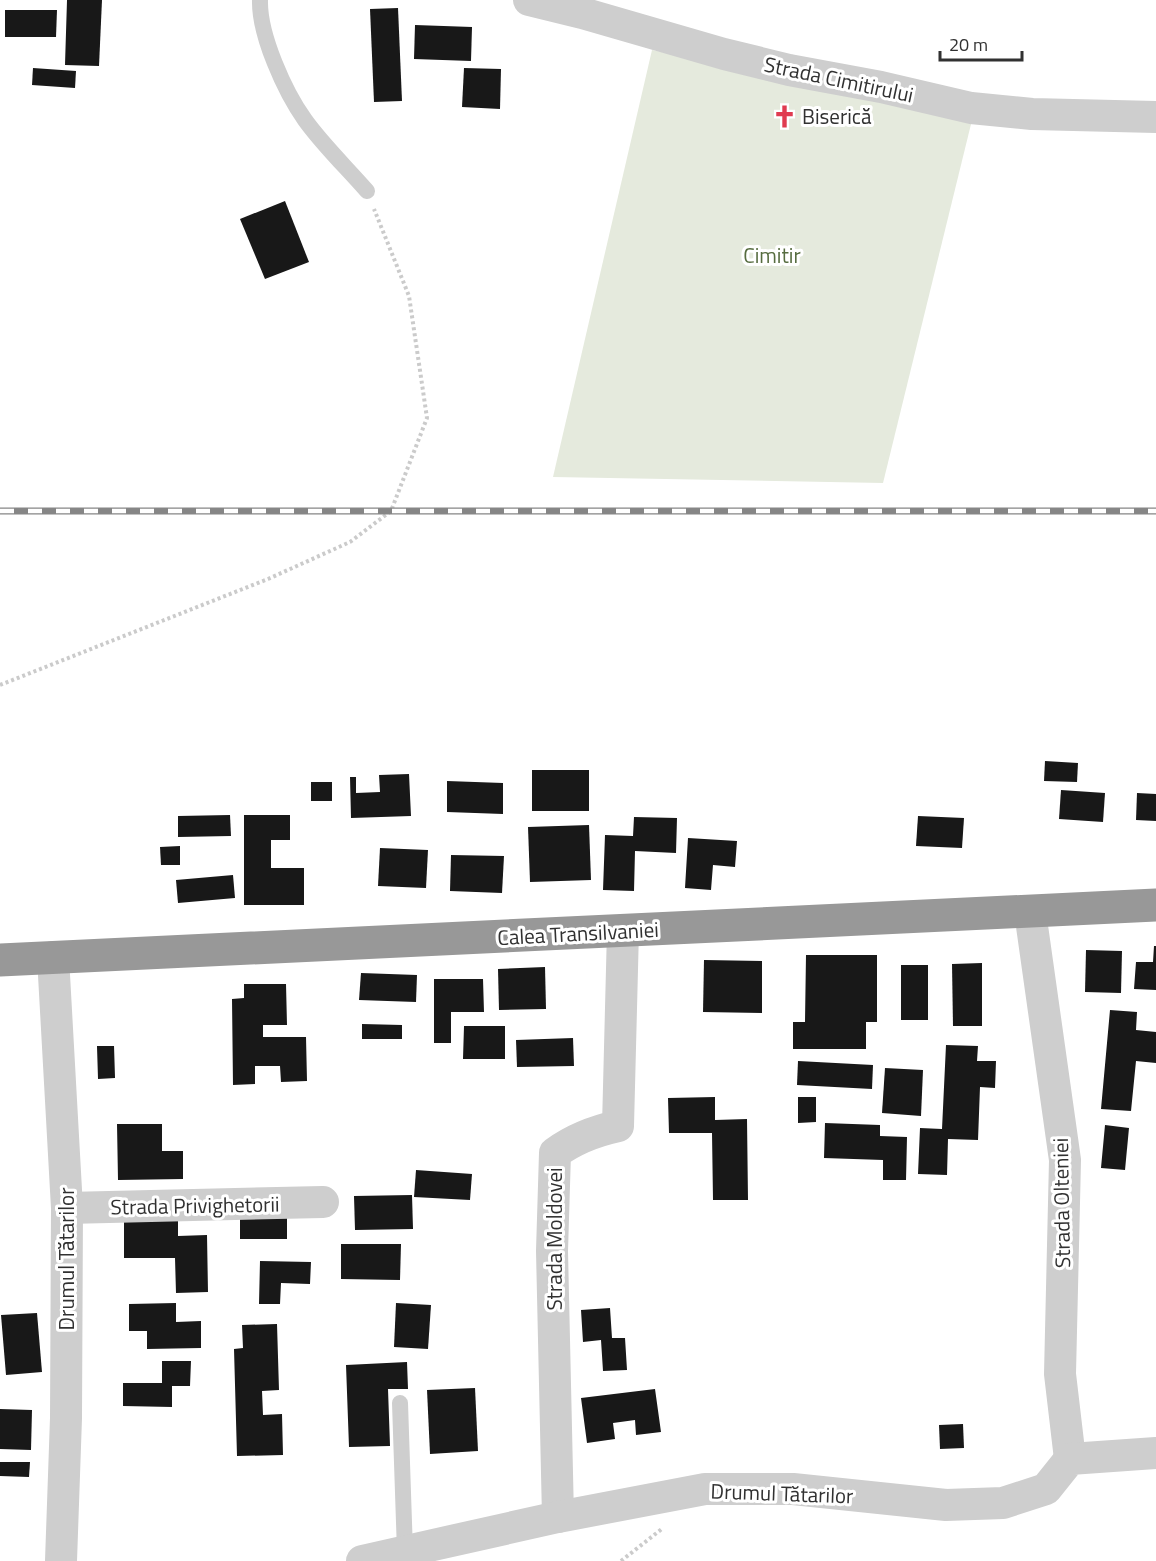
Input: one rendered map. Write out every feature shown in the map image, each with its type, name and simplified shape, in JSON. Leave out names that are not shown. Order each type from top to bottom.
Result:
[{"type":"highway","name":"Calea Transilvaniei","points":[[0,960],[1156,905]]},
{"type":"street","name":"Strada Cimitirului","points":[[529,0],[583,7],[673,40],[789,70],[881,87],[971,108],[1032,114],[1156,117]]},
{"type":"street","name":"Strada Olteniei","points":[[1030,912],[1065,1161],[1060,1374],[1070,1459]]},
{"type":"street","name":"Strada Moldovei","points":[[558,1517],[552,1251],[555,1153],[596,1131],[618,1126],[623,930]]},
{"type":"street","name":"Drumul Tătarilor","points":[[53,957],[67,1208],[66,1418],[61,1561]]},
{"type":"street","name":"Strada Privighetorii","points":[[67,1208],[323,1202]]},
{"type":"street","points":[[1070,1459],[1156,1453]]},
{"type":"street","name":"Drumul Tătarilor","points":[[362,1561],[558,1517],[705,1489],[793,1489],[946,1505],[1003,1503],[1046,1489],[1070,1459]]},
{"type":"lane","points":[[260,0],[260,17],[279,72],[305,120],[367,191]]},
{"type":"lane","points":[[400,1402],[405,1552]]},
{"type":"path","points":[[0,685],[268,579],[350,542],[392,511],[427,418],[409,296],[367,191]]},
{"type":"green space","name":"Cimitir","points":[[652,50],[973,116],[883,483],[553,477]]},
{"type":"building","points":[[67,0],[102,0],[99,66],[65,65]]},
{"type":"building","points":[[398,8],[402,101],[374,102],[370,9]]},
{"type":"building","points":[[5,10],[57,10],[56,37],[5,37]]},
{"type":"building","points":[[415,25],[472,27],[471,61],[414,59]]},
{"type":"building","points":[[33,68],[76,71],[75,88],[32,85]]},
{"type":"building","points":[[464,68],[501,69],[500,109],[462,107]]},
{"type":"building","points":[[285,201],[309,262],[265,279],[240,219]]},
{"type":"building","points":[[1045,761],[1078,763],[1077,782],[1044,781]]},
{"type":"building","points":[[532,770],[589,770],[589,811],[532,811]]},
{"type":"building","points":[[409,774],[411,816],[351,818],[350,777],[356,777],[356,793],[380,792],[379,775]]},
{"type":"building","points":[[447,781],[503,783],[503,814],[447,812]]},
{"type":"building","points":[[311,782],[332,782],[332,801],[311,801]]},
{"type":"building","points":[[1061,790],[1105,793],[1103,822],[1059,819]]},
{"type":"building","points":[[1137,793],[1156,794],[1156,821],[1136,820]]},
{"type":"building","points":[[230,815],[231,836],[178,837],[178,816]]},
{"type":"building","points":[[244,815],[290,815],[290,840],[271,840],[271,868],[304,868],[304,905],[244,905]]},
{"type":"building","points":[[918,816],[964,818],[962,848],[916,846]]},
{"type":"building","points":[[634,817],[677,818],[676,853],[635,851],[634,891],[603,890],[605,835],[633,836]]},
{"type":"building","points":[[589,825],[591,880],[530,882],[528,827]]},
{"type":"building","points":[[688,838],[737,841],[735,867],[713,865],[711,890],[685,888]]},
{"type":"building","points":[[180,846],[180,865],[161,865],[160,847]]},
{"type":"building","points":[[380,848],[428,850],[426,888],[378,886]]},
{"type":"building","points":[[451,855],[504,856],[502,893],[450,891]]},
{"type":"building","points":[[233,875],[235,898],[178,903],[176,880]]},
{"type":"building","points":[[1154,946],[1156,946],[1156,990],[1134,989],[1136,962],[1153,962]]},
{"type":"building","points":[[1086,950],[1122,951],[1121,993],[1085,992]]},
{"type":"building","points":[[806,955],[877,955],[877,1022],[866,1022],[866,1049],[793,1049],[793,1022],[805,1022]]},
{"type":"building","points":[[704,960],[762,961],[762,1013],[703,1012]]},
{"type":"building","points":[[982,963],[982,1026],[953,1026],[952,964]]},
{"type":"building","points":[[901,965],[928,965],[928,1020],[901,1020]]},
{"type":"building","points":[[545,967],[546,1009],[499,1010],[498,969]]},
{"type":"building","points":[[361,973],[417,975],[416,1002],[359,1000]]},
{"type":"building","points":[[434,979],[483,979],[484,1012],[451,1012],[451,1043],[434,1043]]},
{"type":"building","points":[[244,984],[286,984],[287,1025],[263,1025],[263,1037],[306,1037],[307,1081],[281,1082],[280,1066],[255,1066],[255,1084],[233,1085],[232,999],[244,998]]},
{"type":"building","points":[[1110,1010],[1137,1012],[1136,1030],[1156,1032],[1156,1063],[1136,1061],[1131,1111],[1101,1109]]},
{"type":"building","points":[[362,1024],[402,1025],[402,1039],[362,1039]]},
{"type":"building","points":[[464,1026],[505,1026],[505,1059],[463,1059]]},
{"type":"building","points":[[573,1038],[574,1066],[517,1067],[516,1040]]},
{"type":"building","points":[[946,1045],[978,1046],[977,1061],[996,1061],[995,1088],[980,1087],[978,1140],[948,1139],[947,1175],[918,1174],[920,1128],[942,1129]]},
{"type":"building","points":[[97,1046],[114,1046],[115,1078],[98,1079]]},
{"type":"building","points":[[798,1061],[873,1065],[872,1089],[797,1085]]},
{"type":"building","points":[[885,1068],[923,1070],[921,1116],[882,1113]]},
{"type":"building","points":[[715,1097],[715,1120],[747,1119],[748,1200],[713,1200],[712,1133],[669,1133],[668,1098]]},
{"type":"building","points":[[798,1097],[816,1097],[816,1122],[798,1123]]},
{"type":"building","points":[[825,1123],[880,1125],[880,1136],[907,1137],[906,1180],[883,1180],[883,1160],[824,1158]]},
{"type":"building","points":[[117,1124],[162,1124],[162,1151],[183,1151],[183,1179],[118,1180]]},
{"type":"building","points":[[1105,1125],[1129,1128],[1125,1170],[1101,1168]]},
{"type":"building","points":[[416,1170],[472,1174],[470,1200],[414,1197]]},
{"type":"building","points":[[412,1195],[413,1229],[355,1230],[354,1196]]},
{"type":"building","points":[[240,1210],[287,1210],[287,1239],[240,1239]]},
{"type":"building","points":[[124,1220],[178,1220],[178,1236],[207,1235],[208,1292],[176,1293],[175,1258],[124,1258]]},
{"type":"building","points":[[341,1244],[401,1244],[400,1280],[341,1279]]},
{"type":"building","points":[[260,1261],[311,1262],[310,1284],[281,1283],[280,1304],[259,1304]]},
{"type":"building","points":[[176,1303],[176,1322],[201,1321],[201,1348],[147,1349],[147,1331],[129,1331],[129,1304]]},
{"type":"building","points":[[396,1303],[431,1305],[428,1349],[394,1347]]},
{"type":"building","points":[[610,1308],[612,1338],[625,1338],[627,1370],[603,1371],[601,1340],[583,1342],[581,1310]]},
{"type":"building","points":[[37,1313],[42,1372],[6,1375],[1,1315]]},
{"type":"building","points":[[277,1324],[279,1390],[262,1391],[263,1415],[282,1414],[283,1455],[237,1456],[234,1349],[243,1348],[242,1325]]},
{"type":"building","points":[[162,1361],[191,1361],[190,1386],[172,1386],[172,1407],[123,1406],[123,1383],[162,1383]]},
{"type":"building","points":[[407,1362],[408,1389],[388,1389],[390,1446],[349,1447],[346,1365]]},
{"type":"building","points":[[475,1388],[478,1451],[430,1454],[427,1390]]},
{"type":"building","points":[[655,1389],[661,1432],[636,1435],[635,1420],[613,1423],[615,1439],[587,1443],[581,1398]]},
{"type":"building","points":[[0,1409],[32,1410],[31,1450],[0,1449]]},
{"type":"building","points":[[963,1424],[964,1448],[940,1449],[939,1425]]},
{"type":"building","points":[[0,1462],[30,1462],[29,1477],[0,1476]]},
{"type":"railway","points":[[0,511],[1156,511]]},
{"type":"place","name":"Biserică","points":[[784,116]]}]
